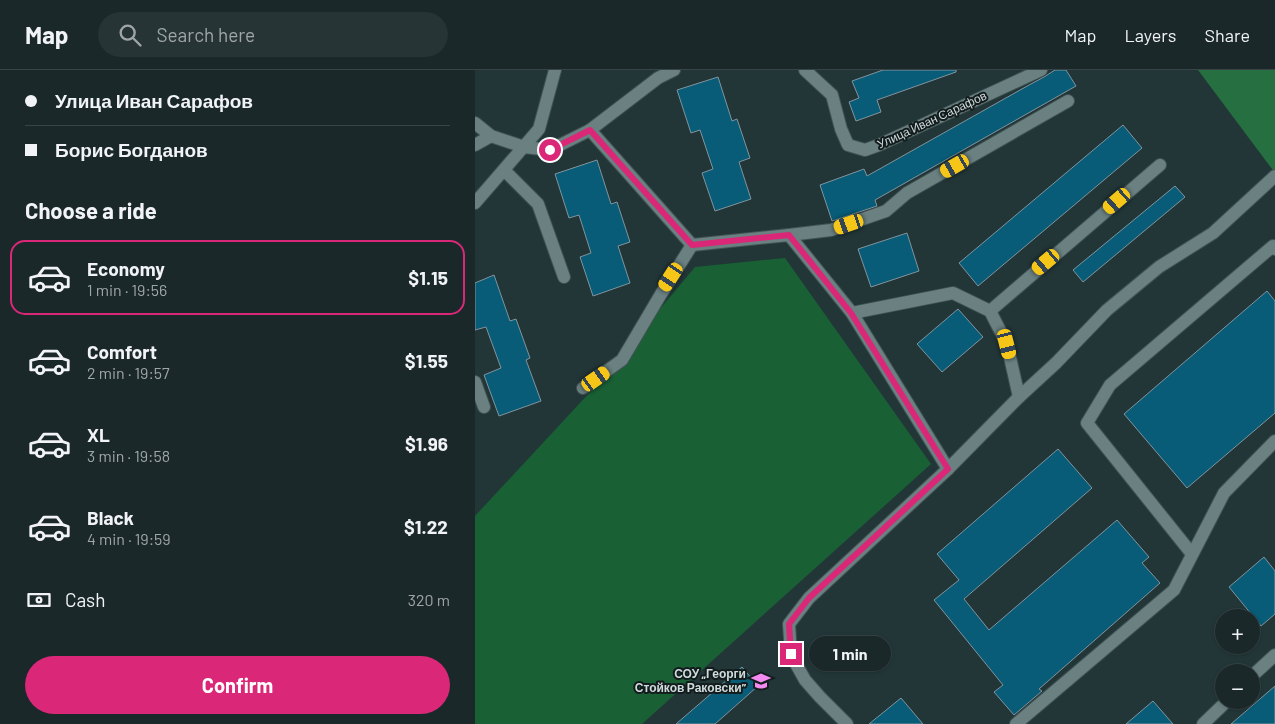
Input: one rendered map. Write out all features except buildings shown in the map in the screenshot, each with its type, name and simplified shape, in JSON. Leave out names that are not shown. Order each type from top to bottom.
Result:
[{"type":"street","points":[[475,203],[539,130],[555,70]]},
{"type":"street","points":[[475,123],[491,136],[524,147],[550,150],[590,130],[659,73],[674,70]]},
{"type":"street","name":"Улица Иван Сарафов","points":[[805,70],[832,96],[841,129],[848,145],[865,150],[1041,70]]},
{"type":"street","points":[[692,245],[831,230],[886,211],[907,193],[1068,101]]},
{"type":"street","points":[[590,130],[692,245]]},
{"type":"street","points":[[475,145],[491,136]]},
{"type":"street","points":[[990,311],[1160,165]]},
{"type":"street","points":[[503,170],[539,204],[564,277]]},
{"type":"street","points":[[847,724],[805,680],[791,654],[789,624],[809,598],[948,469],[1107,310],[1159,267],[1213,233],[1275,176]]},
{"type":"street","points":[[789,235],[851,313],[948,469]]},
{"type":"street","points":[[583,388],[623,360],[692,245]]},
{"type":"street","points":[[1192,554],[1087,423],[1110,385],[1273,246],[1275,249]]},
{"type":"street","points":[[851,313],[953,292],[990,311],[1007,344],[1019,397]]},
{"type":"street","points":[[475,382],[484,408]]},
{"type":"street","points":[[1016,724],[1174,590],[1224,493],[1275,440]]},
{"type":"street","points":[[1260,668],[1275,654]]},
{"type":"street","points":[[1203,724],[1219,709]]},
{"type":"green space","points":[[1198,70],[1275,70],[1275,173]]},
{"type":"green space","points":[[785,258],[931,464],[642,724],[475,724],[475,516],[592,390],[695,267]]},
{"type":"place","name":"СОУ „Георги Стойков Раковски”","points":[[761,681]]},
{"type":"route","points":[[550,150],[590,130],[692,245],[789,235],[851,313],[948,469],[809,598],[789,624],[791,654]]}]
